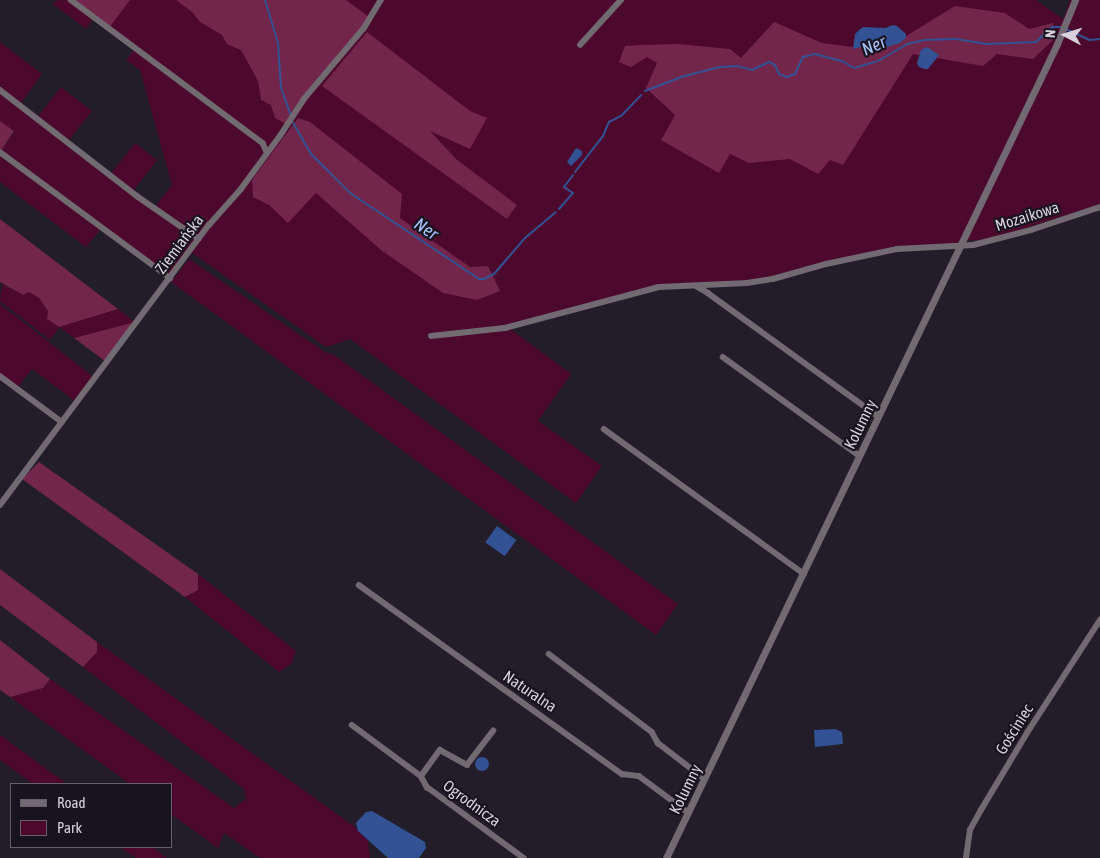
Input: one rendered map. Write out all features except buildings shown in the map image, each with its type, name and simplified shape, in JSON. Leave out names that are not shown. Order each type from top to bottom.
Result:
[{"type":"street","points":[[70,0],[263,143],[267,152]]},
{"type":"street","name":"Ziemiańska","points":[[0,504],[199,239],[240,189],[304,99],[364,28],[381,0]]},
{"type":"street","points":[[580,45],[621,0]]},
{"type":"street","name":"Kolumny","points":[[666,858],[961,246],[1066,25],[1075,0]]},
{"type":"street","points":[[0,90],[137,196],[199,239]]},
{"type":"street","points":[[0,152],[170,278]]},
{"type":"street","name":"Mozaikowa","points":[[431,336],[504,328],[653,289],[774,279],[826,264],[897,248],[973,245],[1015,235],[1100,207]]},
{"type":"street","points":[[695,286],[708,293],[878,417]]},
{"type":"street","points":[[724,357],[860,456]]},
{"type":"street","points":[[0,376],[62,422]]},
{"type":"street","points":[[604,429],[804,574]]},
{"type":"street","name":"Naturalna","points":[[359,585],[622,774],[639,776],[689,813]]},
{"type":"street","name":"Gościniec","points":[[966,858],[969,835],[981,810],[1032,725],[1100,620]]},
{"type":"street","points":[[549,654],[652,732],[658,743],[705,779]]},
{"type":"street","points":[[352,725],[421,776]]},
{"type":"street","name":"Ogrodnicza","points":[[493,731],[467,765],[440,750],[421,776],[427,787],[524,858]]},
{"type":"green space","points":[[57,0],[68,0],[93,19],[86,29],[53,4]]},
{"type":"green space","points":[[120,0],[1036,0],[1063,19],[1070,0],[1100,0],[1100,204],[989,240],[969,240],[954,246],[906,247],[765,279],[666,286],[509,328],[571,374],[538,421],[602,466],[576,503],[350,339],[326,347],[191,252],[168,279],[100,230],[86,247],[0,182],[0,152],[14,132],[0,121],[0,91],[155,207],[172,185],[140,70],[126,60],[134,50],[109,28]]},
{"type":"green space","points":[[0,42],[42,74],[21,103],[0,88]]},
{"type":"green space","points":[[61,87],[92,111],[69,140],[38,116]]},
{"type":"green space","points":[[135,143],[157,160],[133,191],[111,174]]},
{"type":"green space","points":[[189,259],[325,352],[334,355],[678,604],[656,635],[171,282]]},
{"type":"green space","points":[[2,284],[23,295],[29,292],[39,298],[59,327],[50,340],[0,301]]},
{"type":"green space","points":[[0,304],[91,375],[92,377],[75,401],[32,369],[17,388],[0,375]]},
{"type":"green space","points":[[118,309],[135,322],[74,338],[59,327]]},
{"type":"green space","points":[[198,574],[296,651],[291,664],[279,672],[185,597],[198,590]]},
{"type":"green space","points":[[97,642],[355,827],[368,841],[370,858],[260,858],[224,833],[218,848],[172,815],[172,783],[129,783],[10,697],[43,688],[50,679],[234,808],[246,799],[244,789],[83,667],[97,652]]},
{"type":"green space","points":[[0,735],[66,783],[32,783],[0,760]]},
{"type":"green space","points":[[121,848],[153,848],[167,858],[136,858]]},
{"type":"shaded area","points":[[72,0],[130,0],[109,28]]},
{"type":"shaded area","points":[[176,0],[346,0],[369,17],[286,124],[275,118],[271,105],[261,100],[258,81],[241,50],[227,44],[222,35],[200,22],[192,12]]},
{"type":"shaded area","points":[[955,6],[1005,13],[1029,29],[1053,23],[1054,39],[1033,59],[997,54],[983,66],[913,54],[843,165],[830,160],[818,174],[790,159],[749,163],[730,154],[719,173],[661,140],[675,115],[646,88],[657,63],[647,57],[631,67],[619,62],[625,46],[639,45],[678,44],[730,49],[741,58],[774,22],[822,43],[853,47],[869,42],[879,49],[898,41]]},
{"type":"shaded area","points":[[367,32],[470,111],[487,118],[470,149],[430,131],[456,159],[517,205],[507,219],[322,86]]},
{"type":"shaded area","points":[[298,118],[310,122],[402,194],[400,218],[470,267],[488,266],[500,291],[477,300],[443,293],[381,250],[316,193],[288,223],[269,205],[253,197],[252,180]]},
{"type":"shaded area","points":[[0,121],[14,131],[0,152]]},
{"type":"shaded area","points":[[0,219],[118,309],[59,327],[47,319],[48,311],[39,298],[29,292],[23,295],[0,282]]},
{"type":"shaded area","points":[[135,322],[105,361],[74,338]]},
{"type":"shaded area","points":[[39,462],[198,574],[198,590],[185,597],[22,479]]},
{"type":"shaded area","points":[[0,569],[97,642],[97,652],[83,667],[0,605]]},
{"type":"shaded area","points":[[0,640],[50,679],[43,688],[10,697],[0,690]]},
{"type":"water","points":[[893,25],[906,34],[906,38],[900,43],[884,48],[869,45],[853,49],[855,34],[860,29],[864,27],[885,28]]},
{"type":"water","points":[[927,47],[939,55],[928,69],[925,69],[919,67],[917,63],[921,50]]},
{"type":"water","points":[[576,148],[582,151],[582,155],[571,166],[567,162]]},
{"type":"water","points":[[497,526],[516,540],[505,556],[485,542]]},
{"type":"water","points":[[835,729],[842,732],[843,744],[815,747],[814,730]]},
{"type":"water","points":[[479,757],[485,757],[489,764],[485,771],[479,771],[475,767],[475,761]]},
{"type":"water","points":[[372,811],[425,842],[426,848],[419,858],[388,858],[358,831],[356,823],[366,812]]},
{"type":"waterway","name":"Ner","points":[[265,0],[278,43],[281,88],[291,116]]},
{"type":"waterway","name":"Ner","points":[[645,91],[681,77],[720,67],[737,66],[752,70],[769,62],[775,65],[779,74],[787,77],[795,74],[803,57],[815,54],[842,61],[854,68],[878,61],[907,44],[924,40],[956,39],[986,44],[1036,42],[1052,27],[1062,27]]},
{"type":"waterway","name":"Ner","points":[[1066,29],[1090,40],[1100,39]]},
{"type":"waterway","name":"Ner","points":[[575,172],[603,136],[609,122],[621,116],[641,95]]},
{"type":"waterway","name":"Ner","points":[[292,121],[311,154],[350,193],[479,279],[484,279],[494,274],[525,238],[556,212]]},
{"type":"waterway","name":"Ner","points":[[559,209],[573,193],[564,187],[573,175]]}]
